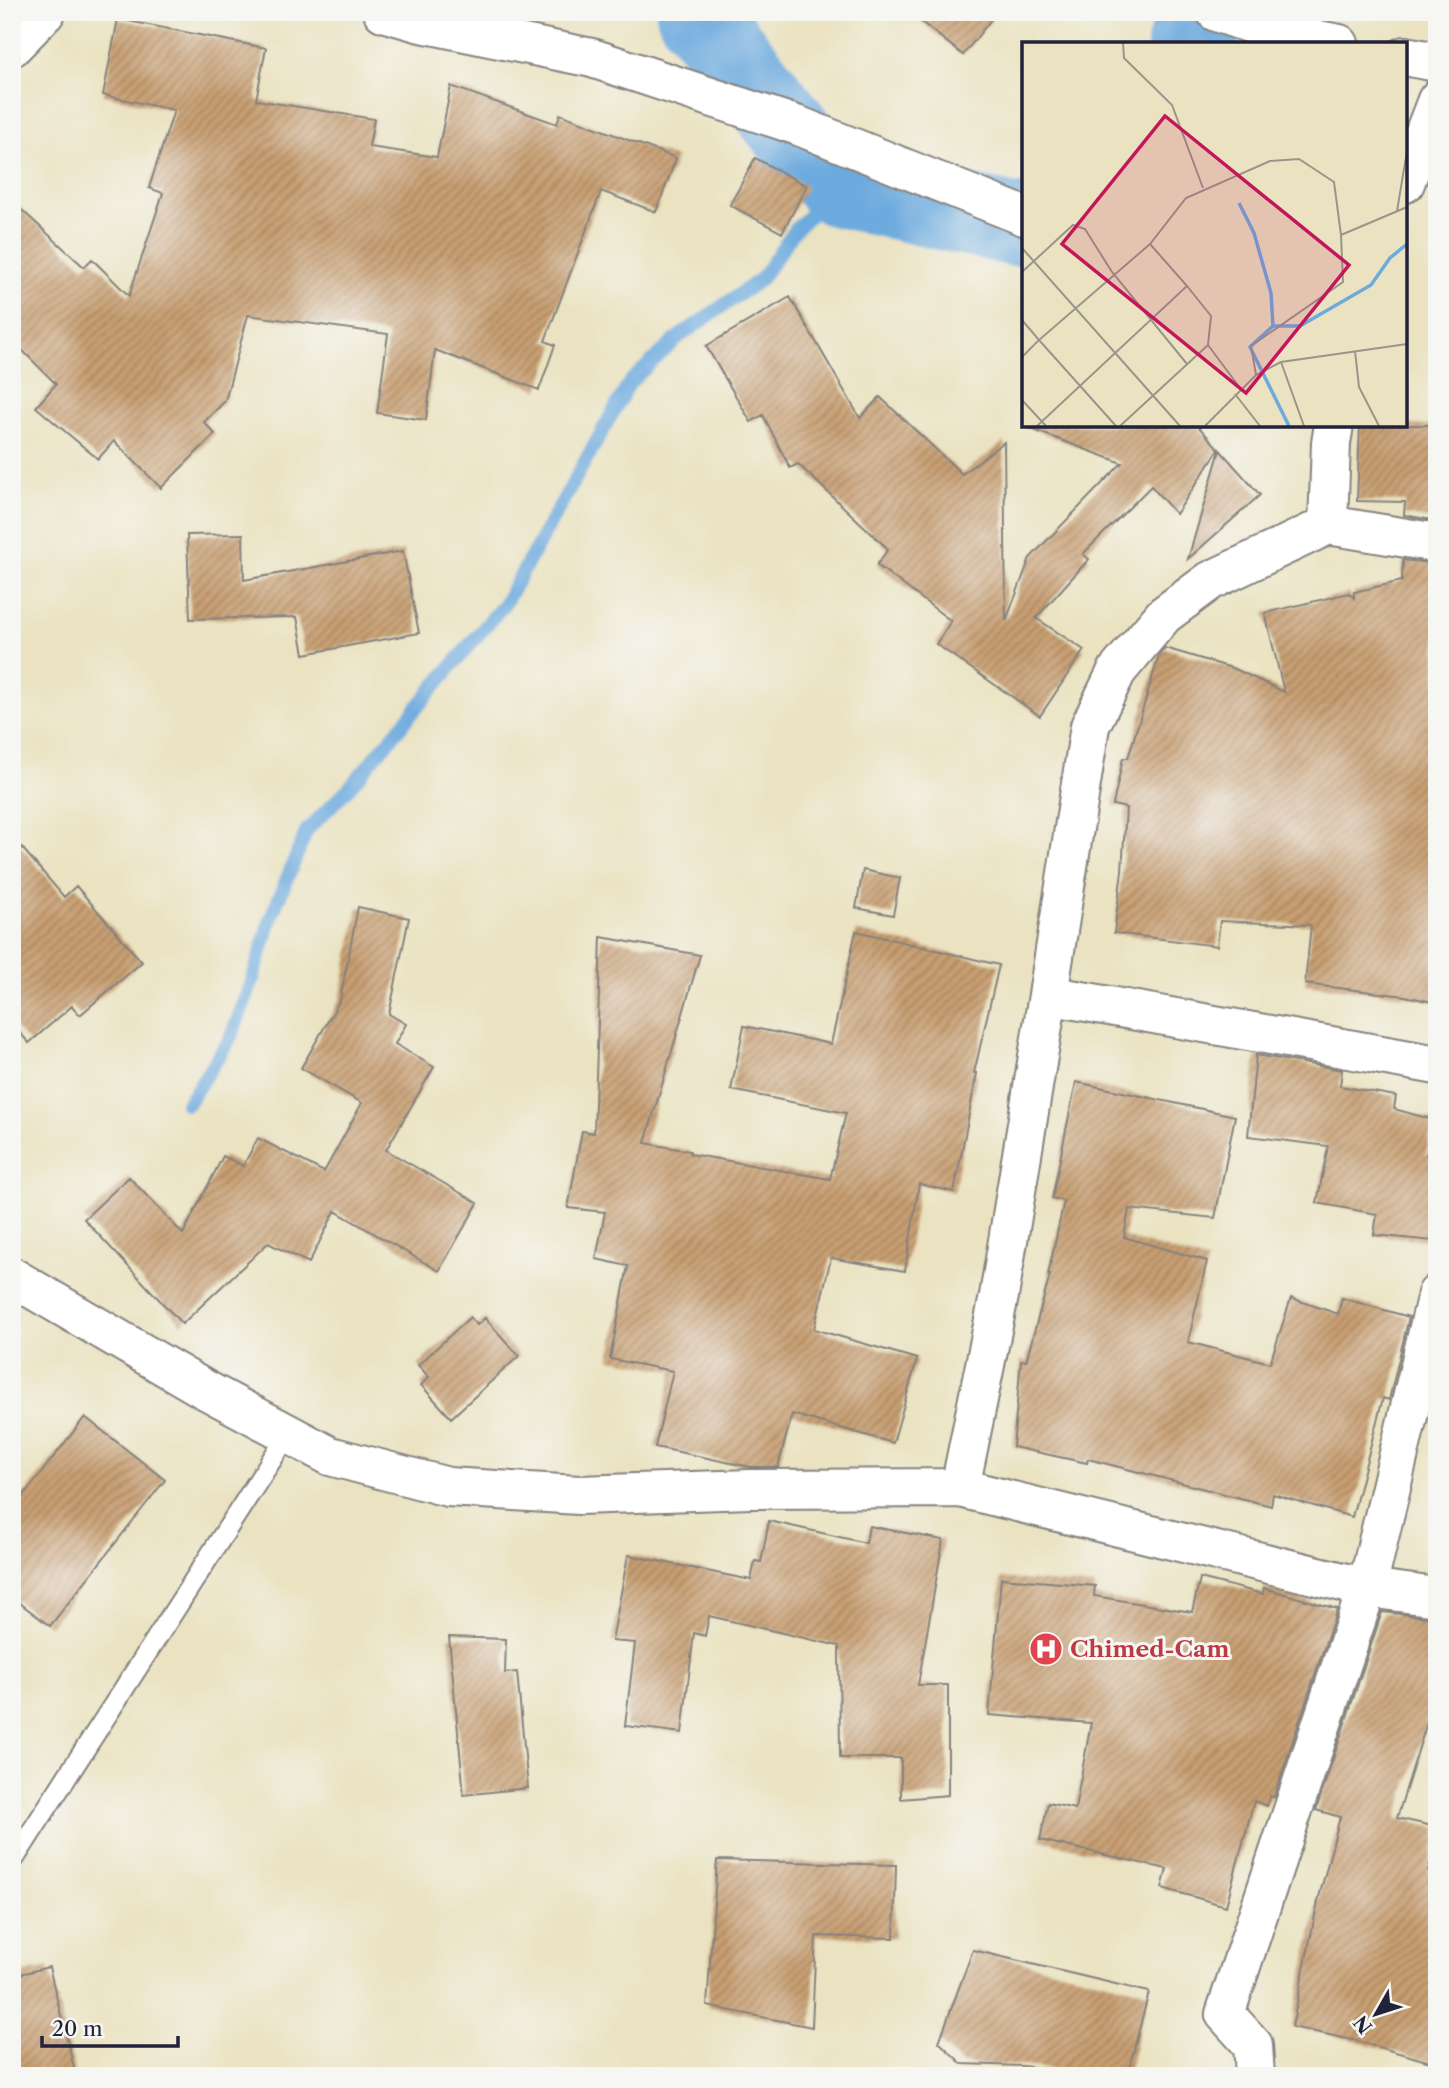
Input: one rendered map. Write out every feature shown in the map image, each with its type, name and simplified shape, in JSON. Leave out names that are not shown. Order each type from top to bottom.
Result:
[{"type":"street","points":[[12,47],[46,12]]},
{"type":"street","points":[[383,12],[421,23],[592,58],[799,127],[1022,215]]},
{"type":"street","points":[[1216,12],[1266,37],[1318,42]]},
{"type":"street","points":[[1407,56],[1437,62]]},
{"type":"street","points":[[1407,178],[1437,100]]},
{"type":"street","points":[[1328,525],[1334,427]]},
{"type":"street","points":[[960,1488],[999,1296],[1090,726],[1117,671],[1164,615],[1210,580],[1328,525],[1437,543]]},
{"type":"street","points":[[1048,995],[1437,1065]]},
{"type":"street","points":[[12,1277],[204,1389],[330,1456],[449,1487],[579,1495],[750,1489],[960,1488],[1367,1588],[1437,1597]]},
{"type":"street","points":[[1255,2076],[1253,2045],[1225,2014],[1367,1588],[1437,1294]]},
{"type":"lane","points":[[12,1862],[289,1433]]},
{"type":"building","points":[[909,12],[997,12],[963,55]]},
{"type":"building","points":[[118,19],[266,48],[256,100],[374,119],[369,147],[437,157],[451,86],[557,124],[560,114],[676,158],[656,212],[601,191],[545,341],[555,345],[539,390],[435,350],[426,420],[377,413],[388,334],[248,315],[225,401],[204,422],[215,434],[161,488],[114,441],[98,459],[36,407],[56,384],[12,340],[12,201],[84,267],[92,259],[129,296],[163,193],[149,188],[174,110],[103,95]]},
{"type":"building","points":[[755,158],[807,186],[782,233],[730,205]]},
{"type":"building","points":[[790,297],[860,418],[880,397],[962,474],[1004,442],[1006,621],[1030,558],[1122,463],[1031,427],[1199,427],[1219,449],[1176,514],[1151,486],[1083,554],[1089,559],[1036,618],[1084,650],[1040,716],[936,644],[951,621],[877,565],[888,549],[798,464],[790,468],[763,415],[751,422],[706,346]]},
{"type":"building","points":[[1437,425],[1437,521],[1404,515],[1405,502],[1357,501],[1360,427]]},
{"type":"building","points":[[1220,450],[1260,495],[1188,559]]},
{"type":"building","points":[[243,534],[244,580],[403,551],[419,633],[304,654],[297,617],[190,619],[187,535]]},
{"type":"building","points":[[1403,560],[1437,564],[1437,1003],[1405,996],[1305,984],[1311,925],[1220,921],[1217,946],[1114,933],[1126,808],[1113,805],[1123,758],[1128,758],[1159,655],[1165,648],[1235,669],[1284,692],[1265,613],[1349,593],[1354,598],[1354,592],[1402,581]]},
{"type":"building","points":[[12,836],[64,897],[76,886],[142,962],[80,1015],[72,1006],[29,1043],[12,1024]]},
{"type":"building","points":[[863,870],[900,878],[893,915],[856,908]]},
{"type":"building","points":[[358,907],[409,918],[389,1014],[406,1024],[395,1044],[434,1067],[386,1150],[478,1203],[439,1271],[335,1211],[309,1263],[268,1243],[182,1324],[84,1219],[129,1177],[183,1234],[223,1156],[243,1166],[258,1138],[324,1172],[362,1103],[301,1068],[340,1000]]},
{"type":"building","points":[[856,931],[999,965],[974,1073],[977,1073],[954,1192],[919,1184],[905,1271],[831,1258],[814,1329],[917,1359],[893,1443],[792,1414],[778,1467],[750,1467],[655,1447],[673,1371],[610,1359],[628,1266],[596,1259],[605,1212],[568,1208],[582,1131],[594,1133],[601,937],[700,955],[645,1143],[690,1151],[690,1154],[830,1179],[846,1113],[731,1090],[744,1026],[831,1044]]},
{"type":"building","points":[[1256,1055],[1342,1070],[1340,1086],[1396,1096],[1394,1109],[1434,1120],[1426,1155],[1437,1156],[1437,1201],[1433,1241],[1374,1235],[1377,1214],[1317,1203],[1328,1146],[1248,1136]]},
{"type":"building","points":[[1076,1082],[1235,1116],[1215,1218],[1129,1209],[1124,1237],[1207,1261],[1188,1342],[1270,1363],[1291,1298],[1338,1314],[1342,1298],[1409,1317],[1389,1400],[1383,1398],[1352,1517],[1273,1494],[1271,1506],[1088,1459],[1087,1463],[1013,1447],[1021,1360],[1026,1361],[1050,1275],[1064,1201],[1052,1198]]},
{"type":"building","points":[[470,1317],[477,1325],[485,1318],[519,1356],[451,1418],[421,1385],[429,1377],[418,1365]]},
{"type":"building","points":[[85,1417],[165,1480],[50,1626],[12,1597],[12,1510]]},
{"type":"building","points":[[769,1521],[866,1543],[869,1526],[943,1540],[918,1685],[948,1685],[948,1795],[901,1799],[901,1758],[840,1758],[839,1646],[709,1616],[705,1636],[694,1633],[682,1733],[625,1726],[635,1643],[612,1641],[628,1555],[751,1580],[755,1561],[761,1562]]},
{"type":"building","points":[[1001,1578],[1095,1586],[1094,1596],[1192,1612],[1200,1578],[1263,1594],[1264,1588],[1337,1609],[1274,1797],[1270,1796],[1267,1806],[1254,1801],[1226,1906],[1162,1888],[1167,1869],[1040,1840],[1048,1803],[1075,1809],[1091,1723],[989,1715]]},
{"type":"building","points":[[1382,1612],[1437,1618],[1437,1690],[1397,1818],[1437,1827],[1428,1871],[1437,1873],[1437,2064],[1357,2041],[1292,2027],[1318,1901],[1340,1817],[1316,1810]]},
{"type":"building","points":[[449,1637],[506,1639],[505,1673],[517,1672],[528,1788],[464,1795]]},
{"type":"building","points":[[717,1860],[896,1865],[894,1938],[816,1936],[812,2027],[707,2006]]},
{"type":"building","points":[[973,1950],[1149,1992],[1127,2076],[1023,2066],[962,2064],[939,2042]]},
{"type":"building","points":[[49,1967],[76,2076],[12,2076],[12,1976]]},
{"type":"waterway","points":[[697,12],[810,155],[839,186],[1022,225]]},
{"type":"waterway","points":[[1189,42],[1210,12]]},
{"type":"waterway","points":[[187,1104],[231,1037],[252,982],[272,915],[307,830],[349,788],[505,603],[630,382],[680,336],[761,279],[795,230],[839,186]]},
{"type":"place","name":"Chimed-Cam","points":[[1046,1649]]}]
